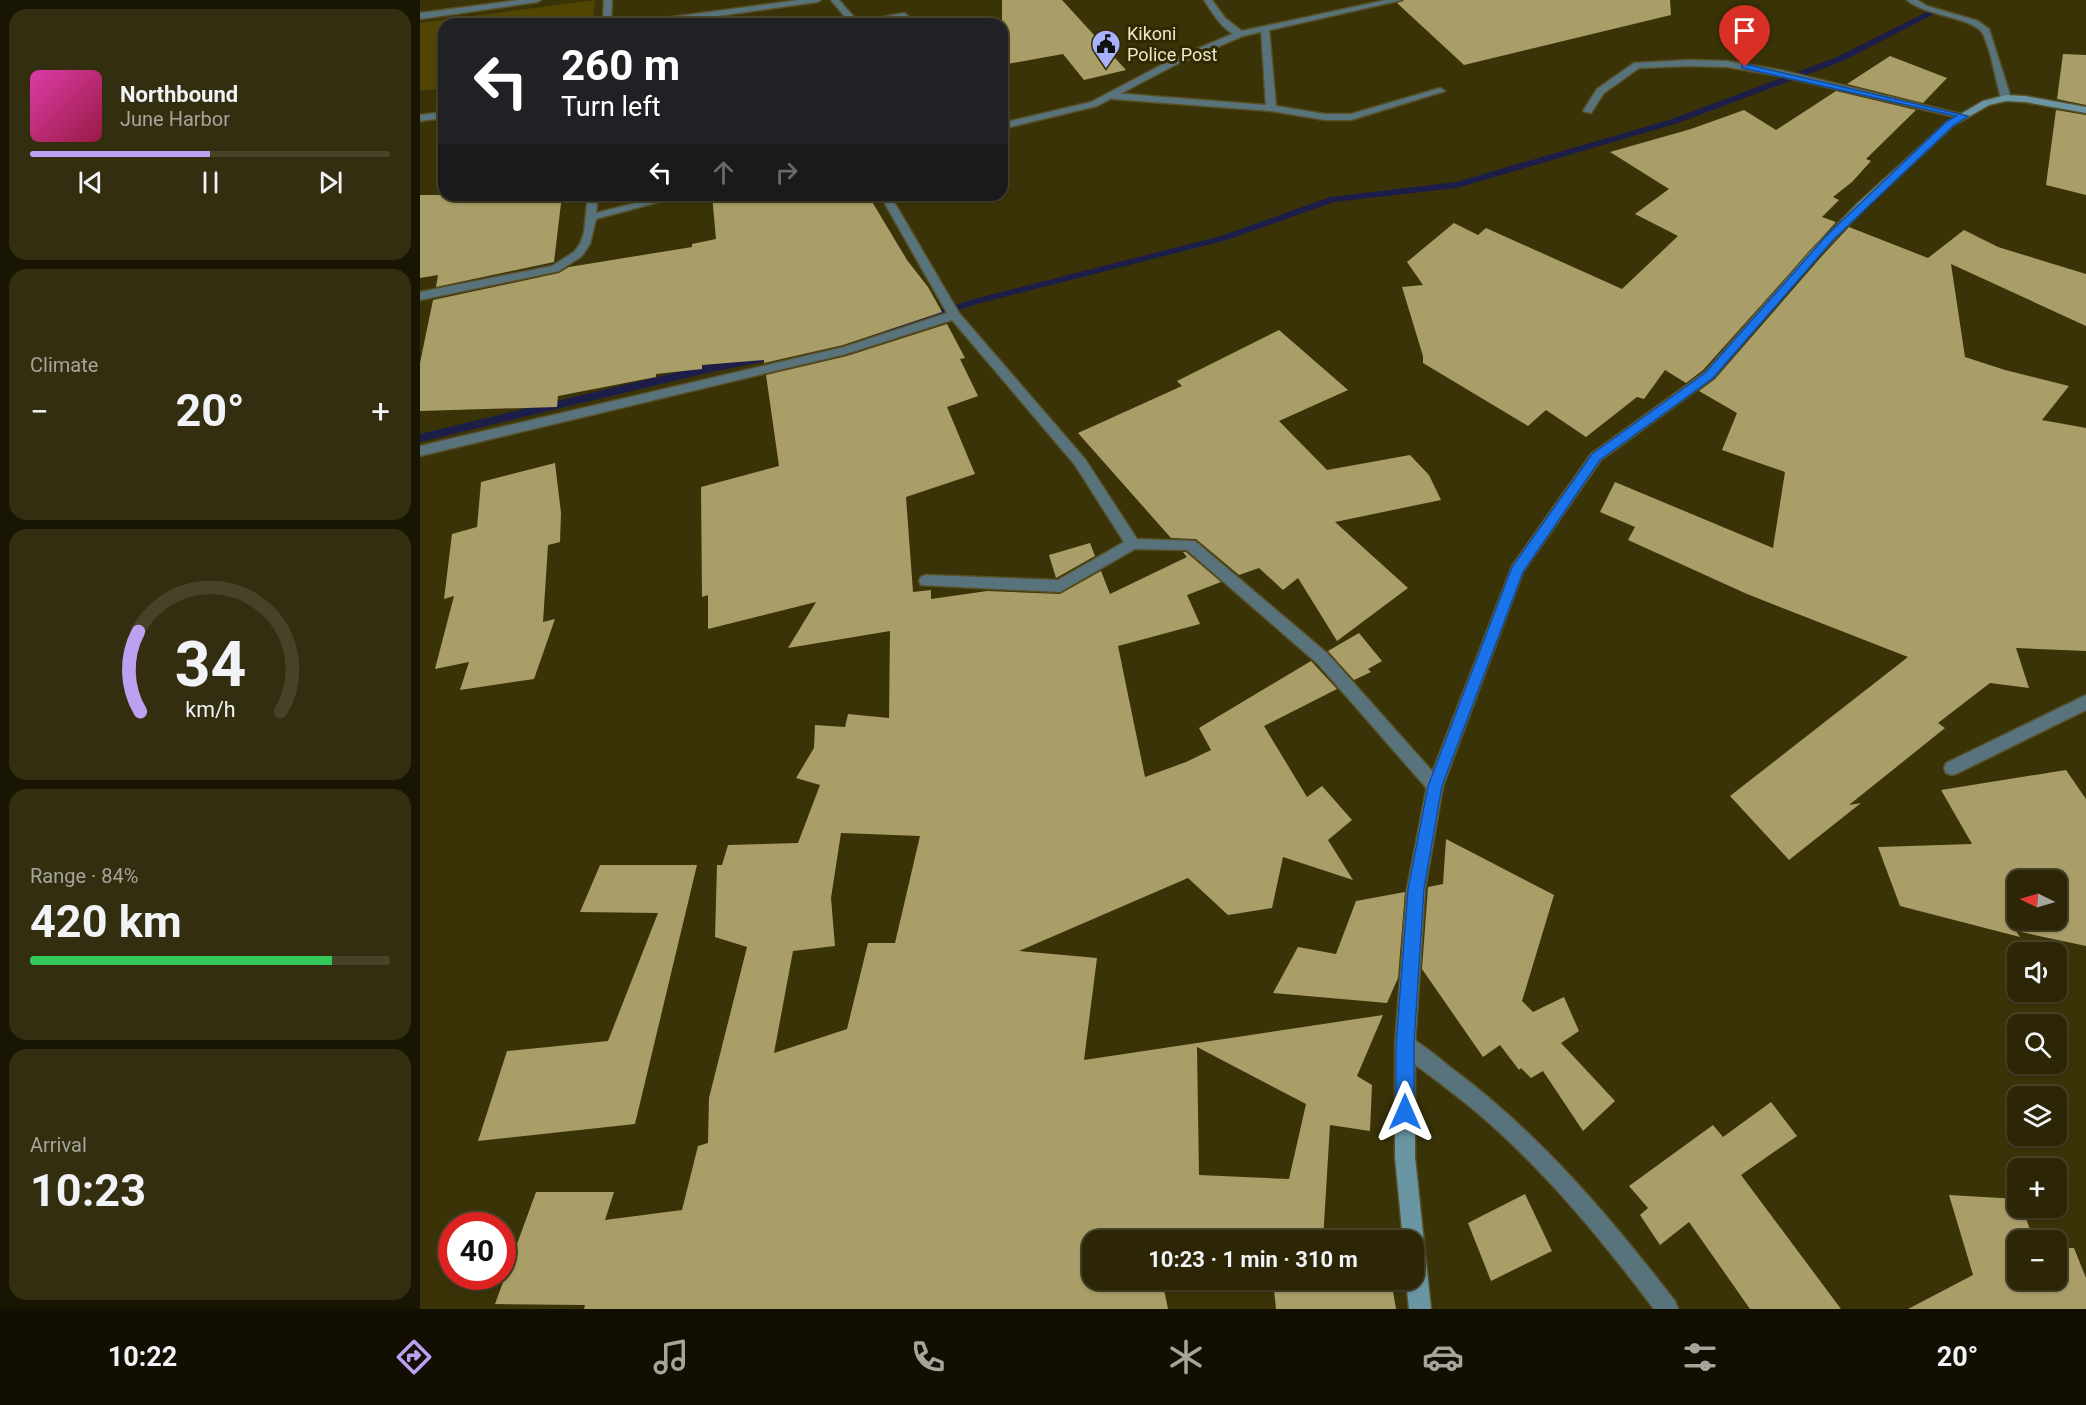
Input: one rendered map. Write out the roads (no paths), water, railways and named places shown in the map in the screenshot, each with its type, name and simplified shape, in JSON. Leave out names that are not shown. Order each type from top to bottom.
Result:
[{"type":"street","points":[[420,16],[537,0]]},
{"type":"street","points":[[607,18],[608,0]]},
{"type":"street","points":[[686,18],[817,0]]},
{"type":"street","points":[[835,0],[851,18]]},
{"type":"street","points":[[1208,0],[1222,20],[1240,34]]},
{"type":"street","points":[[1008,125],[1044,118],[1094,104],[1174,62],[1240,34],[1398,0]]},
{"type":"street","points":[[1911,0],[1924,8],[1975,22],[1986,31],[2006,98]]},
{"type":"street","points":[[892,18],[904,16]]},
{"type":"street","points":[[1265,29],[1272,108]]},
{"type":"street","points":[[1588,111],[1600,91],[1637,65],[1689,63],[1727,64],[1780,73],[1964,116]]},
{"type":"street","points":[[1113,96],[1272,108],[1325,117],[1351,117],[1440,91]]},
{"type":"street","points":[[1420,1309],[1405,1157],[1405,1045],[1416,889],[1435,786],[1517,570],[1596,457],[1709,375],[1831,237],[1950,124],[1986,103],[2006,98],[2025,99],[2086,110]]},
{"type":"street","points":[[420,118],[438,116]]},
{"type":"street","points":[[420,296],[555,269],[578,254],[585,244],[592,201]]},
{"type":"street","points":[[591,217],[655,201]]},
{"type":"street","points":[[888,201],[954,315],[1080,462],[1133,544]]},
{"type":"street","points":[[420,451],[846,350],[954,315]]},
{"type":"street","points":[[926,581],[1060,586],[1133,544],[1190,545],[1323,659],[1435,786]]},
{"type":"street","points":[[1952,768],[2086,702]]},
{"type":"street","points":[[1405,1045],[1497,1117],[1559,1177],[1626,1255],[1667,1309]]},
{"type":"waterway","points":[[887,330],[978,301],[1224,238],[1333,199],[1457,185],[1675,121],[1840,59],[1930,14]]},
{"type":"waterway","points":[[420,438],[707,369],[763,358]]},
{"type":"place","name":"Kikoni Police Post","points":[[1106,70]]}]
